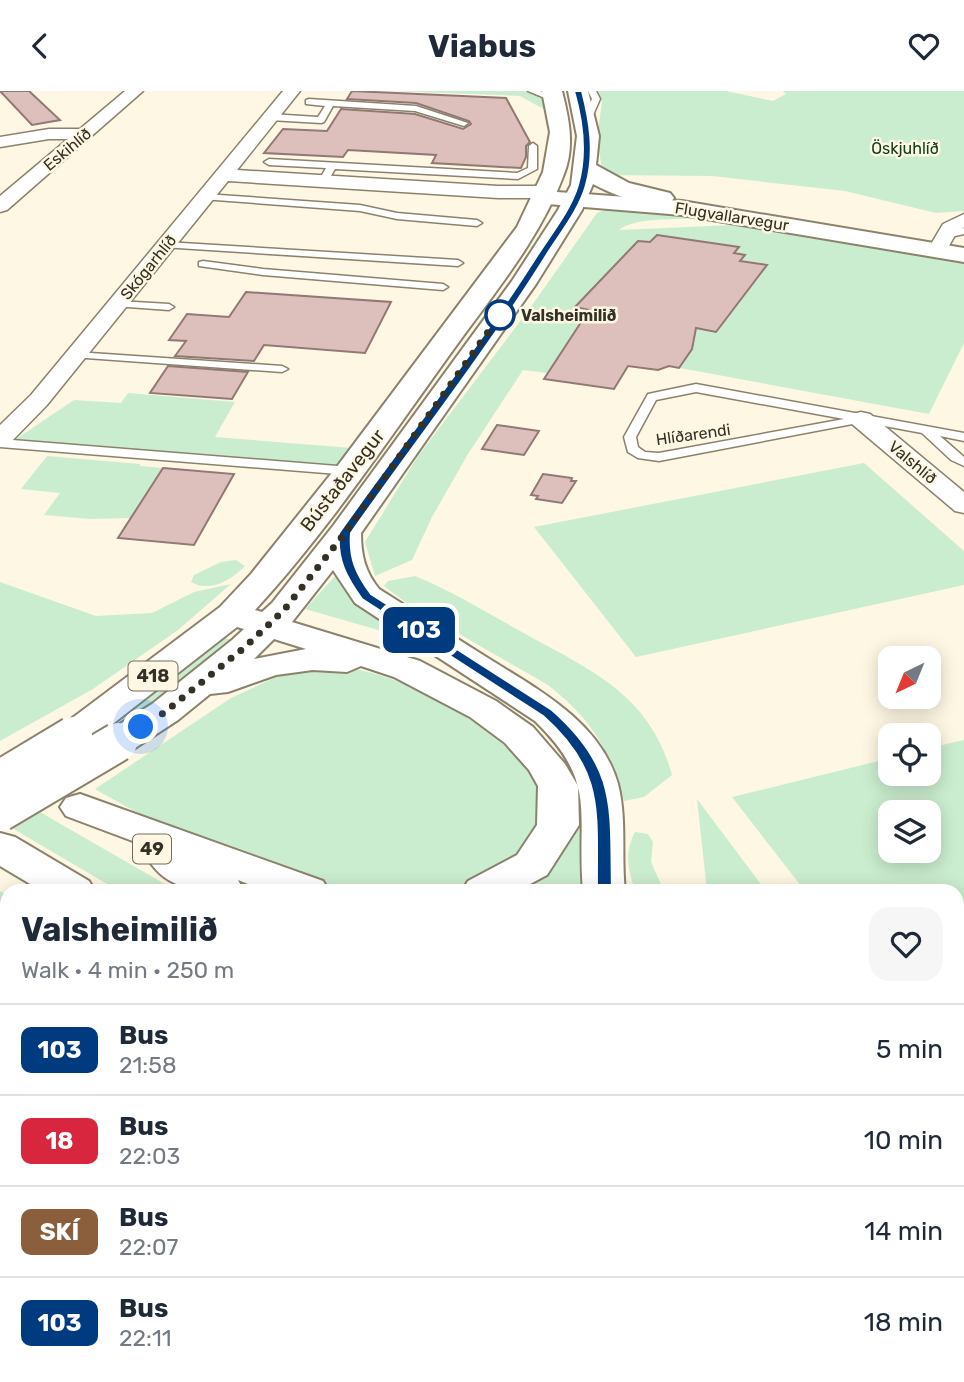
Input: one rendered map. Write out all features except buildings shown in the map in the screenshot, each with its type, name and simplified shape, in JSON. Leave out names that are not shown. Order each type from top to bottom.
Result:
[{"type":"main road","name":"Bústaðavegur","points":[[16,779],[73,736],[258,612],[351,471],[528,228],[586,168],[586,121],[578,91]]},
{"type":"main road","name":"Bústaðavegur","points":[[0,812],[165,712],[258,612],[345,533],[523,284],[561,196],[554,172],[561,132],[554,95]]},
{"type":"main road","points":[[586,168],[598,178],[619,187],[662,198]]},
{"type":"main road","name":"Flugvallarvegur","points":[[561,196],[662,198],[964,249]]},
{"type":"main road","name":"Flugvallarvegur","points":[[561,196],[715,212],[940,244],[964,255]]},
{"type":"main road","points":[[345,533],[343,552],[346,564],[352,577],[367,596],[548,713],[571,734],[587,756],[603,800],[604,884]]},
{"type":"main road","points":[[258,612],[414,648],[491,677]]},
{"type":"main road","points":[[258,612],[380,658],[441,685],[483,709],[519,735],[545,764],[558,786],[558,825],[532,865],[496,884]]},
{"type":"main road","points":[[165,712],[211,685],[284,661],[309,659],[360,663],[441,685]]},
{"type":"main road","name":"49","points":[[16,779],[80,807],[211,884]]},
{"type":"main road","points":[[80,807],[289,884]]},
{"type":"main road","points":[[0,847],[62,884]]},
{"type":"street","name":"Eskihlíð","points":[[0,206],[135,91]]},
{"type":"street","name":"Skógarhlíð","points":[[0,441],[39,400],[288,96]]},
{"type":"street","points":[[0,142],[15,132],[85,134]]},
{"type":"street","name":"Flugvallarvegur","points":[[222,176],[328,174],[561,196]]},
{"type":"street","points":[[940,244],[954,224],[964,220]]},
{"type":"street","name":"Valshlíð","points":[[861,419],[964,505]]},
{"type":"lane","points":[[532,91],[554,95]]},
{"type":"lane","points":[[586,121],[596,99],[592,91]]},
{"type":"lane","points":[[288,96],[309,102],[415,109],[464,123]]},
{"type":"lane","points":[[309,102],[315,98],[348,96]]},
{"type":"lane","points":[[270,117],[321,120],[330,104]]},
{"type":"lane","points":[[270,162],[328,174],[512,177],[531,171],[533,146]]},
{"type":"lane","points":[[205,197],[360,208],[397,216],[477,223]]},
{"type":"lane","points":[[940,244],[964,231]]},
{"type":"lane","points":[[940,244],[964,239]]},
{"type":"lane","points":[[166,245],[458,263]]},
{"type":"lane","points":[[203,264],[262,272],[443,286]]},
{"type":"lane","points":[[118,304],[169,307]]},
{"type":"lane","points":[[76,355],[282,369]]},
{"type":"lane","name":"Hlíðarendi","points":[[861,419],[659,457],[642,455],[632,449],[630,437],[652,397],[696,388],[964,437]]},
{"type":"lane","points":[[927,431],[964,462]]},
{"type":"lane","points":[[0,441],[351,471]]},
{"type":"green space","points":[[391,91],[524,91],[552,103],[549,112],[520,96]]},
{"type":"green space","name":"Öskjuhlíð","points":[[598,91],[726,91],[773,101],[786,94],[783,91],[964,91],[964,211],[936,213],[845,191],[712,176],[603,175],[597,139],[602,102]]},
{"type":"green space","points":[[614,207],[703,217],[647,221],[619,230],[733,225],[964,263],[964,343],[929,414],[669,366],[658,370],[645,368],[636,352],[614,389],[543,379],[547,373],[523,370],[468,454],[432,517],[412,560],[375,576],[365,542],[418,456],[528,311],[597,213]]},
{"type":"green space","points":[[128,393],[235,402],[215,437],[352,448],[335,468],[16,439],[74,400],[121,403]]},
{"type":"green space","points":[[47,456],[163,468],[131,518],[90,519],[44,515],[60,493],[21,489]]},
{"type":"green space","points":[[864,463],[964,551],[964,585],[636,657],[534,527]]},
{"type":"green space","points":[[236,560],[245,566],[227,580],[205,586],[191,582],[194,575],[221,562]]},
{"type":"green space","points":[[338,573],[427,644],[305,609]]},
{"type":"green space","points":[[415,576],[456,595],[569,658],[613,687],[632,703],[649,723],[662,747],[672,775],[644,797],[624,801],[611,765],[596,736],[563,698],[548,685],[409,605],[384,586],[388,581]]},
{"type":"green space","points":[[0,582],[96,616],[152,613],[194,592],[231,584],[178,630],[93,689],[0,741]]},
{"type":"green space","points":[[220,637],[237,641],[108,737],[112,726]]},
{"type":"green space","points":[[331,665],[396,681],[456,710],[504,745],[530,771],[538,790],[539,819],[525,850],[505,868],[469,884],[322,884],[218,851],[95,789],[231,698],[300,666]]},
{"type":"green space","points":[[964,740],[964,884],[800,884],[732,797],[878,761],[878,786],[941,786],[941,745]]},
{"type":"green space","points":[[0,789],[165,884],[107,884],[0,821]]},
{"type":"green space","points":[[697,799],[761,884],[706,884]]},
{"type":"green space","points":[[592,819],[591,884],[519,884],[550,866],[580,821]]},
{"type":"green space","points":[[635,832],[648,834],[653,842],[651,862],[661,884],[633,884],[628,861],[629,847]]},
{"type":"bus line","name":"103","points":[[578,91],[584,108],[588,137],[586,168],[576,200],[523,284],[345,533],[343,552],[352,577],[367,596],[548,713],[571,734],[587,756],[603,800],[603,884]]},
{"type":"place","name":"Valsheimilið","points":[[500,315]]},
{"type":"route","points":[[141,727],[165,712],[245,647],[284,610],[345,533],[500,315]]}]
